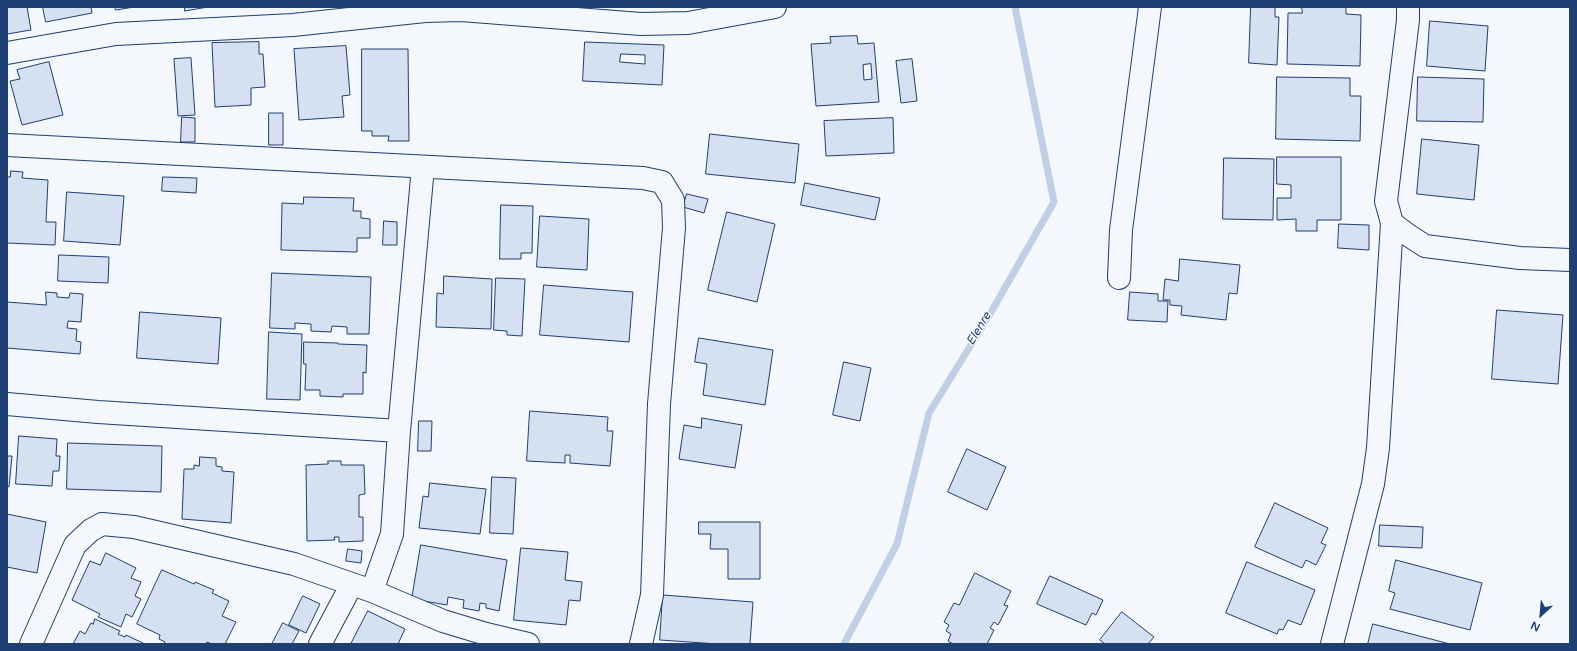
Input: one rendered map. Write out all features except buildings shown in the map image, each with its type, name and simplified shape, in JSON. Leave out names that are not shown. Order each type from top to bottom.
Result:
[{"type":"street","points":[[7,53],[116,34],[293,25],[425,11],[461,10],[641,24],[688,23],[775,7]]},
{"type":"street","points":[[1119,278],[1121,230],[1150,7]]},
{"type":"street","points":[[1332,644],[1372,484],[1378,448],[1392,223],[1386,202],[1408,20],[1408,7]]},
{"type":"street","points":[[7,145],[643,178],[662,182],[673,200],[674,228],[659,404],[652,596],[641,644]]},
{"type":"street","points":[[320,644],[362,587],[392,534],[399,431],[423,167]]},
{"type":"street","points":[[1392,223],[1425,246],[1520,258],[1570,260]]},
{"type":"street","points":[[7,404],[98,412],[399,431]]},
{"type":"street","points":[[31,644],[75,545],[91,530],[102,524],[134,527],[294,564],[362,587],[443,621],[486,634],[528,644]]},
{"type":"waterway","name":"Elenre","points":[[844,644],[897,544],[929,413],[990,314],[1054,202],[1015,7]]}]
